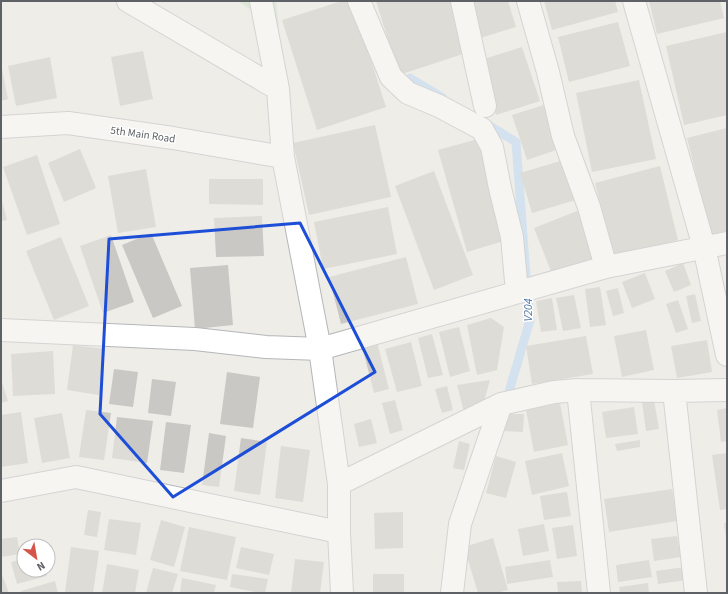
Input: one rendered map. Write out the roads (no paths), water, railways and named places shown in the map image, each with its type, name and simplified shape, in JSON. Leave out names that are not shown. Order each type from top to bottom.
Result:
[{"type":"street","points":[[128,1],[278,89]]},
{"type":"street","points":[[261,1],[278,89],[283,157],[320,349],[339,484],[339,532],[342,593]]},
{"type":"street","points":[[359,1],[391,77],[408,94],[439,106],[482,129],[492,147],[512,236],[518,292]]},
{"type":"street","points":[[462,1],[485,106]]},
{"type":"street","points":[[528,1],[548,72],[562,136],[589,207],[606,267]]},
{"type":"street","points":[[634,1],[704,247],[727,355]]},
{"type":"street","name":"5th Main Road","points":[[1,127],[68,123],[173,138],[283,157]]},
{"type":"street","points":[[1,330],[195,339],[266,347],[320,349],[606,267],[727,243]]},
{"type":"street","points":[[339,484],[510,402],[554,392],[578,390],[727,390]]},
{"type":"street","points":[[578,390],[599,593]]},
{"type":"street","points":[[674,391],[696,593]]},
{"type":"street","points":[[452,593],[460,524],[510,402]]},
{"type":"street","points":[[1,491],[76,477],[339,532]]},
{"type":"waterway","name":"V204","points":[[410,78],[443,98]]},
{"type":"waterway","name":"V204","points":[[485,123],[516,142],[526,276]]},
{"type":"waterway","name":"V204","points":[[506,402],[530,320],[527,289]]}]
